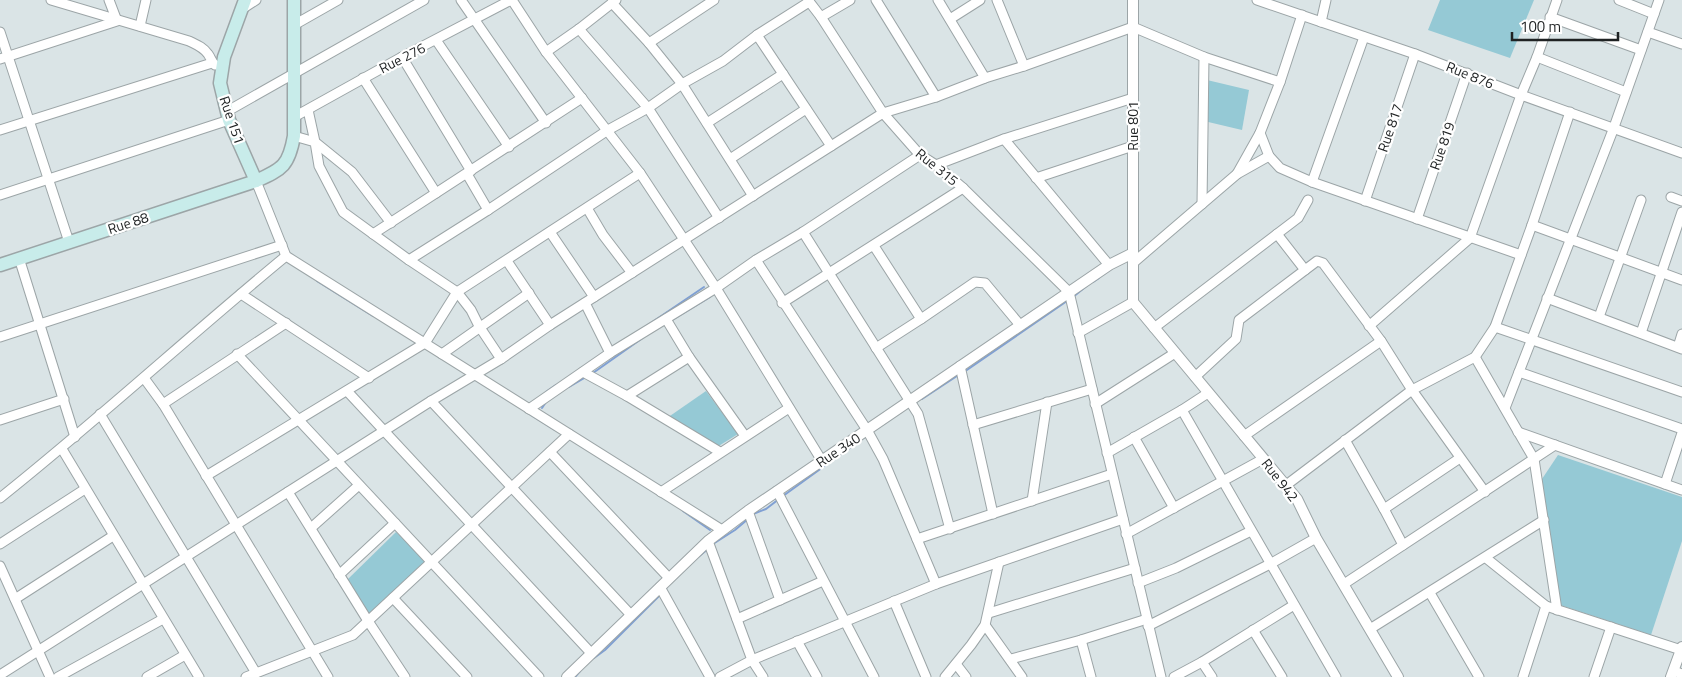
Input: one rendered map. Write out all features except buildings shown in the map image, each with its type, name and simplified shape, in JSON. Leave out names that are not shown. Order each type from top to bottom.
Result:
[{"type":"main road","name":"Rue 88","points":[[0,264],[256,181],[278,171],[290,154],[294,136],[294,0]]},
{"type":"main road","name":"Rue 151","points":[[243,4],[224,57],[217,66],[228,116],[256,181]]},
{"type":"street","points":[[109,0],[117,21]]},
{"type":"street","points":[[140,26],[146,0]]},
{"type":"street","points":[[243,4],[256,0]]},
{"type":"street","points":[[294,25],[338,0]]},
{"type":"street","points":[[0,195],[228,116],[294,75],[424,0]]},
{"type":"street","points":[[461,0],[546,123]]},
{"type":"street","points":[[511,0],[546,52],[640,173],[716,288],[822,461]]},
{"type":"street","name":"Rue 276","points":[[294,117],[363,78],[511,0]]},
{"type":"street","points":[[649,43],[714,0]]},
{"type":"street","points":[[821,17],[850,0]]},
{"type":"street","points":[[876,0],[936,97]]},
{"type":"street","points":[[938,0],[985,78]]},
{"type":"street","points":[[950,19],[980,0]]},
{"type":"street","points":[[997,0],[1024,66]]},
{"type":"street","name":"Rue 801","points":[[1133,0],[1133,302]]},
{"type":"street","name":"Rue 876","points":[[1257,0],[1468,73],[1613,130],[1682,153]]},
{"type":"street","points":[[1321,22],[1326,0]]},
{"type":"street","points":[[1370,326],[1470,238],[1556,0]]},
{"type":"street","points":[[1619,0],[1654,14]]},
{"type":"street","points":[[1505,408],[1613,130],[1659,0]]},
{"type":"street","points":[[0,130],[217,66],[202,47],[140,26],[117,21],[55,1]]},
{"type":"street","points":[[409,260],[608,130],[648,108],[682,84],[723,61],[757,35],[808,1]]},
{"type":"street","name":"Rue 315","points":[[808,1],[821,17],[883,113],[920,155],[936,165],[963,188],[1068,292]]},
{"type":"street","points":[[546,52],[614,2],[682,84],[754,196]]},
{"type":"street","points":[[1237,174],[1260,133],[1280,82],[1302,15]]},
{"type":"street","points":[[1550,18],[1641,50]]},
{"type":"street","points":[[4,58],[117,21]]},
{"type":"street","points":[[0,675],[501,358],[883,113],[936,97],[1133,27],[1204,57],[1280,82]]},
{"type":"street","points":[[579,29],[648,108],[719,218]]},
{"type":"street","points":[[0,32],[4,58],[30,121],[69,242]]},
{"type":"street","points":[[1648,32],[1682,44]]},
{"type":"street","points":[[757,35],[831,146]]},
{"type":"street","points":[[1312,182],[1364,37]]},
{"type":"street","points":[[436,40],[509,147]]},
{"type":"street","name":"Rue 817","points":[[1365,201],[1415,54]]},
{"type":"street","points":[[402,57],[469,172],[488,210]]},
{"type":"street","points":[[1202,204],[1204,57]]},
{"type":"street","points":[[1536,58],[1626,92]]},
{"type":"street","name":"Rue 819","points":[[1417,219],[1468,73]]},
{"type":"street","points":[[707,123],[783,74]]},
{"type":"street","points":[[363,78],[436,193]]},
{"type":"street","points":[[373,234],[582,98]]},
{"type":"street","points":[[936,165],[1004,139],[1133,98]]},
{"type":"street","points":[[730,160],[806,109]]},
{"type":"street","points":[[308,110],[316,142],[319,166],[342,212],[457,292],[471,310],[479,326],[501,358]]},
{"type":"street","points":[[1285,486],[1412,390],[1475,357],[1495,327],[1570,112]]},
{"type":"street","points":[[1260,133],[1269,156],[1280,168],[1312,182],[1521,255]]},
{"type":"street","points":[[294,136],[316,142],[352,172],[390,223]]},
{"type":"street","points":[[1004,139],[1109,265]]},
{"type":"street","points":[[1036,178],[1133,146]]},
{"type":"street","points":[[529,409],[610,353],[716,288],[756,260],[803,232],[920,155]]},
{"type":"street","points":[[1133,258],[1237,174],[1269,156]]},
{"type":"street","points":[[206,476],[425,343],[457,292],[640,173]]},
{"type":"street","points":[[256,181],[286,256],[722,530]]},
{"type":"street","points":[[782,302],[874,246],[963,188]]},
{"type":"street","points":[[1671,197],[1682,201]]},
{"type":"street","points":[[1154,328],[1298,218],[1308,200]]},
{"type":"street","points":[[1599,317],[1641,200]]},
{"type":"street","points":[[587,208],[603,235],[632,273]]},
{"type":"street","points":[[1641,333],[1682,212]]},
{"type":"street","points":[[1532,225],[1682,280]]},
{"type":"street","points":[[550,232],[594,297]]},
{"type":"street","points":[[803,232],[918,414],[950,529]]},
{"type":"street","points":[[1277,234],[1305,270]]},
{"type":"street","points":[[0,337],[282,245]]},
{"type":"street","points":[[874,246],[921,319]]},
{"type":"street","points":[[0,498],[62,449],[100,414],[286,256]]},
{"type":"street","points":[[19,258],[76,437]]},
{"type":"street","name":"Rue 340","points":[[567,677],[708,541],[722,530],[1068,292],[1109,265],[1133,258]]},
{"type":"street","points":[[756,260],[867,430],[883,459],[936,584]]},
{"type":"street","points":[[507,261],[550,325]]},
{"type":"street","points":[[1195,377],[1236,340],[1239,320],[1317,261],[1322,262],[1381,341],[1412,390],[1485,492]]},
{"type":"street","points":[[876,348],[975,282],[985,283],[1020,325]]},
{"type":"street","points":[[1068,292],[1161,677]]},
{"type":"street","points":[[442,354],[479,326],[529,293]]},
{"type":"street","points":[[242,294],[369,378]]},
{"type":"street","points":[[1548,298],[1680,348],[1682,334]]},
{"type":"street","points":[[1078,333],[1133,302]]},
{"type":"street","name":"Rue 942","points":[[1133,302],[1297,499],[1316,538],[1398,677]]},
{"type":"street","points":[[585,303],[610,353]]},
{"type":"street","points":[[666,319],[689,357],[745,436]]},
{"type":"street","points":[[163,404],[286,323]]},
{"type":"street","points":[[1495,327],[1682,392]]},
{"type":"street","points":[[1244,436],[1381,341]]},
{"type":"street","points":[[1096,404],[1175,353]]},
{"type":"street","points":[[237,354],[539,677]]},
{"type":"street","points":[[627,396],[689,357]]},
{"type":"street","points":[[1475,357],[1534,459],[1557,610]]},
{"type":"street","points":[[960,366],[993,514]]},
{"type":"street","points":[[583,372],[720,452]]},
{"type":"street","points":[[1519,372],[1682,429]]},
{"type":"street","points":[[144,378],[163,404],[328,677]]},
{"type":"street","points":[[973,425],[1092,389]]},
{"type":"street","points":[[347,391],[591,653]]},
{"type":"street","points":[[1107,453],[1208,393]]},
{"type":"street","points":[[0,420],[64,399]]},
{"type":"street","points":[[431,401],[631,615]]},
{"type":"street","points":[[1032,501],[1047,402]]},
{"type":"street","points":[[661,492],[789,408]]},
{"type":"street","points":[[1182,410],[1336,677]]},
{"type":"street","points":[[100,414],[256,673]]},
{"type":"street","points":[[1518,432],[1682,490]]},
{"type":"street","points":[[1665,484],[1682,433]]},
{"type":"street","points":[[246,677],[353,635],[569,434]]},
{"type":"street","points":[[1134,437],[1174,508]]},
{"type":"street","points":[[1346,440],[1403,545]]},
{"type":"street","points":[[1344,584],[1555,445]]},
{"type":"street","points":[[62,449],[184,655],[199,677]]},
{"type":"street","points":[[550,452],[669,578]]},
{"type":"street","points":[[1126,534],[1263,458]]},
{"type":"street","points":[[1384,510],[1460,458]]},
{"type":"street","points":[[917,539],[1112,474]]},
{"type":"street","points":[[311,528],[358,484]]},
{"type":"street","points":[[0,544],[85,489]]},
{"type":"street","points":[[777,491],[874,677]]},
{"type":"street","points":[[288,492],[405,677]]},
{"type":"street","points":[[748,511],[780,600]]},
{"type":"street","points":[[720,677],[752,660],[894,600],[1123,519]]},
{"type":"street","points":[[1370,629],[1544,520]]},
{"type":"street","points":[[339,575],[395,523]]},
{"type":"street","points":[[1138,583],[1176,568],[1251,531]]},
{"type":"street","points":[[15,599],[113,536]]},
{"type":"street","points":[[1011,659],[1148,622],[1270,564],[1316,538]]},
{"type":"street","points":[[708,541],[752,660],[764,677]]},
{"type":"street","points":[[1486,558],[1546,606],[1681,649],[1676,674]]},
{"type":"street","points":[[945,677],[985,624],[1000,562]]},
{"type":"street","points":[[0,566],[50,677]]},
{"type":"street","points":[[989,613],[1134,568]]},
{"type":"street","points":[[737,619],[823,581]]},
{"type":"street","points":[[660,587],[710,677]]},
{"type":"street","points":[[1430,592],[1479,677]]},
{"type":"street","points":[[393,598],[467,677]]},
{"type":"street","points":[[894,600],[926,677]]},
{"type":"street","points":[[1174,677],[1202,662],[1294,605]]},
{"type":"street","points":[[1524,677],[1546,606]]},
{"type":"street","points":[[58,677],[163,619]]},
{"type":"street","points":[[985,624],[1022,677]]},
{"type":"street","points":[[1594,677],[1611,627]]},
{"type":"street","points":[[1253,630],[1282,677]]},
{"type":"street","points":[[1081,640],[1091,677]]},
{"type":"street","points":[[797,641],[817,677]]},
{"type":"street","points":[[148,677],[184,655]]},
{"type":"street","points":[[1202,662],[1212,677]]},
{"type":"street","points":[[956,664],[966,677]]},
{"type":"street","points":[[270,668],[273,677]]},
{"type":"shaded area","points":[[1440,0],[1534,0],[1510,58],[1428,30]]},
{"type":"shaded area","points":[[1207,80],[1249,90],[1242,130],[1204,121]]},
{"type":"shaded area","points":[[706,391],[738,434],[717,447],[667,418]]},
{"type":"shaded area","points":[[1558,455],[1682,497],[1682,541],[1651,635],[1560,605],[1540,482]]},
{"type":"shaded area","points":[[396,532],[424,560],[424,565],[373,614],[365,612],[347,580]]},
{"type":"waterway","points":[[1093,282],[1099,278]]},
{"type":"waterway","points":[[317,281],[373,316]]},
{"type":"waterway","points":[[1073,297],[1089,284]]},
{"type":"waterway","points":[[642,329],[704,287]]},
{"type":"waterway","points":[[672,320],[710,297]]},
{"type":"waterway","points":[[964,372],[1067,301]]},
{"type":"waterway","points":[[593,373],[644,337]]},
{"type":"waterway","points":[[922,399],[960,374]]},
{"type":"waterway","points":[[569,387],[586,377]]},
{"type":"waterway","points":[[546,392],[556,385]]},
{"type":"waterway","points":[[542,408],[546,402]]},
{"type":"waterway","points":[[525,411],[555,430]]},
{"type":"waterway","points":[[783,496],[866,436]]},
{"type":"waterway","points":[[753,514],[766,509],[779,499]]},
{"type":"waterway","points":[[683,511],[710,530]]},
{"type":"waterway","points":[[713,544],[748,519]]},
{"type":"waterway","points":[[698,557],[708,549]]},
{"type":"waterway","points":[[594,658],[605,650],[661,594]]},
{"type":"waterway","points":[[575,677],[580,671]]}]
